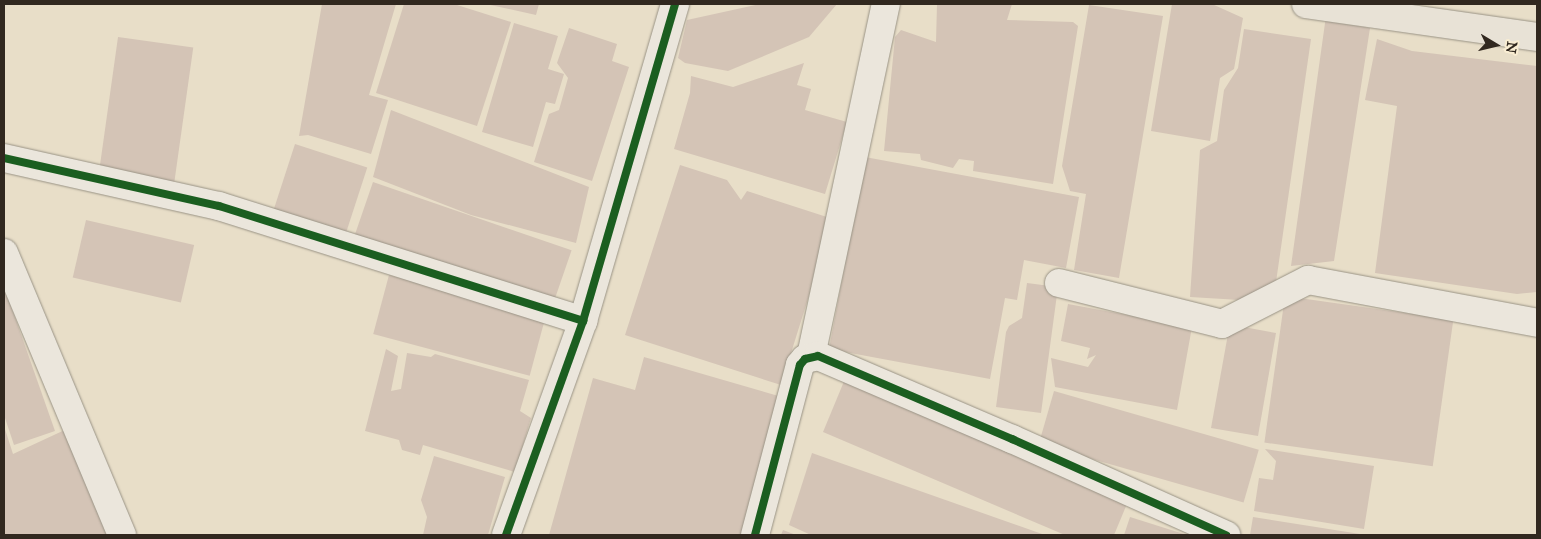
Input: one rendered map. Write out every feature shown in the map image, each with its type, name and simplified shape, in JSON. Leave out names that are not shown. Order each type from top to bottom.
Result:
[{"type":"main road","points":[[1307,4],[1537,37]]},
{"type":"street","points":[[506,535],[583,321],[675,4]]},
{"type":"street","points":[[755,535],[800,365],[811,356],[886,4]]},
{"type":"street","points":[[4,158],[219,206],[583,321]]},
{"type":"street","points":[[4,253],[122,535]]},
{"type":"street","points":[[1059,283],[1222,324],[1308,280],[1537,323]]},
{"type":"street","points":[[811,356],[818,356],[1012,439],[1226,535]]},
{"type":"building","points":[[322,4],[396,4],[369,95],[388,100],[371,154],[308,135],[299,136]]},
{"type":"building","points":[[404,4],[454,4],[511,22],[477,126],[376,93]]},
{"type":"building","points":[[486,4],[539,4],[536,15]]},
{"type":"building","points":[[760,4],[837,4],[809,37],[728,71],[685,63],[678,58],[687,20]]},
{"type":"building","points":[[937,4],[1012,4],[1007,20],[1073,22],[1078,26],[1053,184],[973,171],[974,161],[959,159],[953,168],[921,160],[920,154],[884,151],[895,37],[901,30],[936,42]]},
{"type":"building","points":[[1172,4],[1212,4],[1243,18],[1234,69],[1220,78],[1210,141],[1151,131]]},
{"type":"building","points":[[1089,5],[1163,16],[1119,278],[1074,270],[1086,194],[1070,191],[1062,166]]},
{"type":"building","points":[[1326,16],[1332,22],[1370,28],[1334,261],[1291,266]]},
{"type":"building","points":[[514,23],[558,36],[548,69],[564,74],[555,104],[546,102],[533,147],[482,132]]},
{"type":"building","points":[[569,28],[617,44],[612,61],[629,67],[592,181],[534,162],[549,114],[559,110],[568,78],[557,63]]},
{"type":"building","points":[[1244,29],[1311,39],[1275,289],[1240,300],[1190,297],[1200,150],[1217,141],[1224,90],[1238,68]]},
{"type":"building","points":[[118,37],[193,48],[174,182],[99,172]]},
{"type":"building","points":[[1377,39],[1412,51],[1537,66],[1537,292],[1517,294],[1375,273],[1397,106],[1365,100]]},
{"type":"building","points":[[804,63],[797,85],[811,89],[805,110],[847,122],[825,194],[674,149],[690,93],[691,76],[733,87]]},
{"type":"building","points":[[391,110],[589,187],[576,243],[471,215],[373,177]]},
{"type":"building","points":[[295,144],[367,167],[344,238],[272,214]]},
{"type":"building","points":[[865,157],[1079,197],[1066,268],[1024,260],[1017,300],[1005,298],[990,379],[829,349]]},
{"type":"building","points":[[680,165],[727,180],[741,200],[747,191],[833,219],[781,385],[625,335]]},
{"type":"building","points":[[373,182],[572,250],[553,303],[355,235]]},
{"type":"building","points":[[86,220],[194,245],[181,302],[73,277]]},
{"type":"building","points":[[389,275],[545,317],[530,376],[373,334]]},
{"type":"building","points":[[1027,283],[1058,287],[1041,413],[996,407],[1006,332],[1009,326],[1022,318]]},
{"type":"building","points":[[4,286],[55,431],[14,445],[4,415]]},
{"type":"building","points":[[1285,296],[1453,320],[1433,466],[1264,443]]},
{"type":"building","points":[[1068,304],[1192,327],[1177,410],[1055,387],[1051,358],[1088,367],[1096,355],[1087,359],[1090,348],[1061,341]]},
{"type":"building","points":[[1233,325],[1276,333],[1258,436],[1211,428],[1228,334]]},
{"type":"building","points":[[386,349],[398,356],[391,391],[401,389],[407,353],[431,357],[435,354],[529,380],[520,411],[531,418],[515,472],[423,445],[420,455],[402,450],[399,440],[365,431]]},
{"type":"building","points":[[644,357],[782,397],[743,535],[549,535],[593,378],[635,390]]},
{"type":"building","points":[[845,379],[1129,499],[1114,535],[1065,535],[823,432]]},
{"type":"building","points":[[1054,391],[1259,450],[1244,503],[1039,444]]},
{"type":"building","points":[[4,426],[13,454],[69,428],[111,535],[4,535]]},
{"type":"building","points":[[1265,449],[1374,466],[1364,529],[1254,511],[1259,478],[1273,480],[1276,461]]},
{"type":"building","points":[[812,453],[1045,535],[811,535],[789,525]]},
{"type":"building","points":[[434,456],[505,477],[488,535],[423,535],[427,517],[421,500]]},
{"type":"building","points":[[1130,517],[1187,535],[1124,535]]},
{"type":"building","points":[[1253,517],[1360,534],[1250,535]]},
{"type":"building","points":[[783,530],[796,535],[781,535]]},
{"type":"cycle path","points":[[506,535],[583,321],[675,4]]},
{"type":"cycle path","points":[[4,158],[219,206],[583,321]]},
{"type":"cycle path","points":[[755,535],[800,365],[805,359],[818,356],[1012,439],[1226,535]]}]
